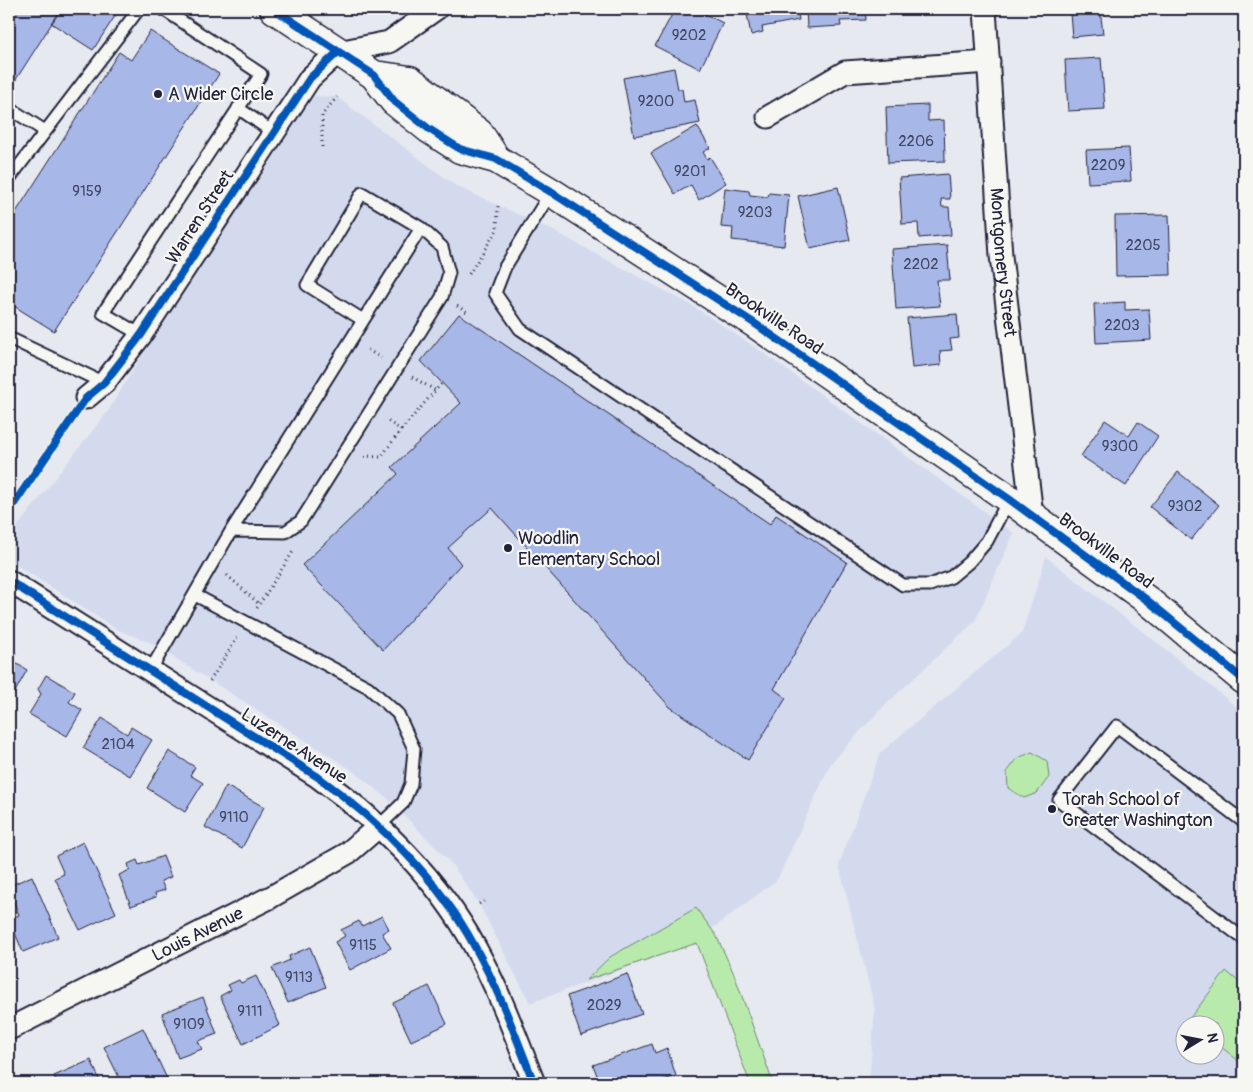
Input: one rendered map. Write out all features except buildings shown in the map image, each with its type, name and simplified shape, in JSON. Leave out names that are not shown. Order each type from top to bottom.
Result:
[{"type":"street","name":"Brookville Road","points":[[274,9],[374,74],[410,80],[479,133],[496,159],[551,192],[754,323],[1032,515],[1147,600],[1244,680]]},
{"type":"street","points":[[338,52],[389,42],[436,9]]},
{"type":"street","name":"Montgomery Street","points":[[985,9],[1002,256],[1032,515]]},
{"type":"street","name":"Warren Street","points":[[86,398],[104,383],[141,335],[310,78],[338,52]]},
{"type":"street","points":[[768,117],[845,72],[989,62]]},
{"type":"street","name":"Luzerne Avenue","points":[[9,581],[318,777],[334,788],[408,854],[454,913],[474,944],[507,1014],[534,1083]]},
{"type":"street","name":"Louis Avenue","points":[[9,1029],[271,897],[348,853],[378,827]]},
{"type":"lane","points":[[9,179],[138,9]]},
{"type":"lane","points":[[141,335],[103,313],[261,74],[163,9]]},
{"type":"lane","points":[[9,108],[46,131]]},
{"type":"lane","points":[[238,108],[274,133]]},
{"type":"lane","points":[[551,192],[504,267],[495,293],[520,329],[903,585],[930,586],[951,577],[988,542],[1009,499]]},
{"type":"lane","points":[[231,531],[285,532],[301,521],[442,297],[449,273],[442,247],[421,228],[362,193],[307,285],[364,320]]},
{"type":"lane","points":[[150,671],[231,531],[421,228]]},
{"type":"lane","points":[[9,338],[104,383]]},
{"type":"lane","points":[[195,595],[368,687],[398,714],[414,749],[411,784],[403,803],[378,827]]},
{"type":"lane","points":[[1244,822],[1117,726],[1059,800],[1244,939]]},
{"type":"path","points":[[322,147],[322,115],[337,97]]},
{"type":"path","points":[[461,308],[467,312]]},
{"type":"path","points":[[368,350],[384,360]]},
{"type":"path","points":[[363,456],[381,457],[401,430],[442,383]]},
{"type":"path","points":[[9,511],[86,398]]},
{"type":"path","points":[[379,415],[401,430]]},
{"type":"path","points":[[227,568],[227,576],[259,604]]},
{"type":"path","points":[[479,904],[484,901]]},
{"type":"shaded area","name":"Woodlin Elementary School","points":[[312,96],[337,97],[456,186],[550,229],[691,305],[755,347],[1014,533],[975,621],[880,710],[831,763],[777,880],[692,944],[530,1003],[479,904],[451,863],[386,797],[349,768],[151,643],[116,629],[9,560],[9,537],[108,411],[210,244]]},
{"type":"shaded area","name":"Torah School of Greater Washington","points":[[1046,557],[1164,648],[1244,713],[1244,1083],[869,1083],[875,1009],[839,865],[880,753],[1022,633]]},
{"type":"green space","points":[[1032,752],[1047,761],[1049,777],[1037,793],[1024,798],[1008,788],[1007,772],[1018,758]]},
{"type":"green space","points":[[696,908],[716,935],[734,974],[773,1083],[750,1083],[697,943],[586,980],[610,957]]},
{"type":"green space","points":[[1226,971],[1244,986],[1244,1065],[1226,1051],[1226,1014],[1193,1014]]},
{"type":"cycle path","points":[[274,9],[374,75],[394,101],[429,129],[460,149],[496,159],[551,192],[754,323],[1009,499],[1147,600],[1244,680]]},
{"type":"cycle path","points":[[9,511],[86,398],[104,383],[141,335],[310,78],[338,52]]},
{"type":"cycle path","points":[[9,581],[318,777],[385,832],[426,875],[444,898],[475,947],[507,1014],[534,1083]]},
{"type":"place","name":"A Wider Circle","points":[[158,94]]},
{"type":"place","name":"Woodlin Elementary School","points":[[508,548]]},
{"type":"place","name":"Torah School of Greater Washington","points":[[1052,809]]}]
